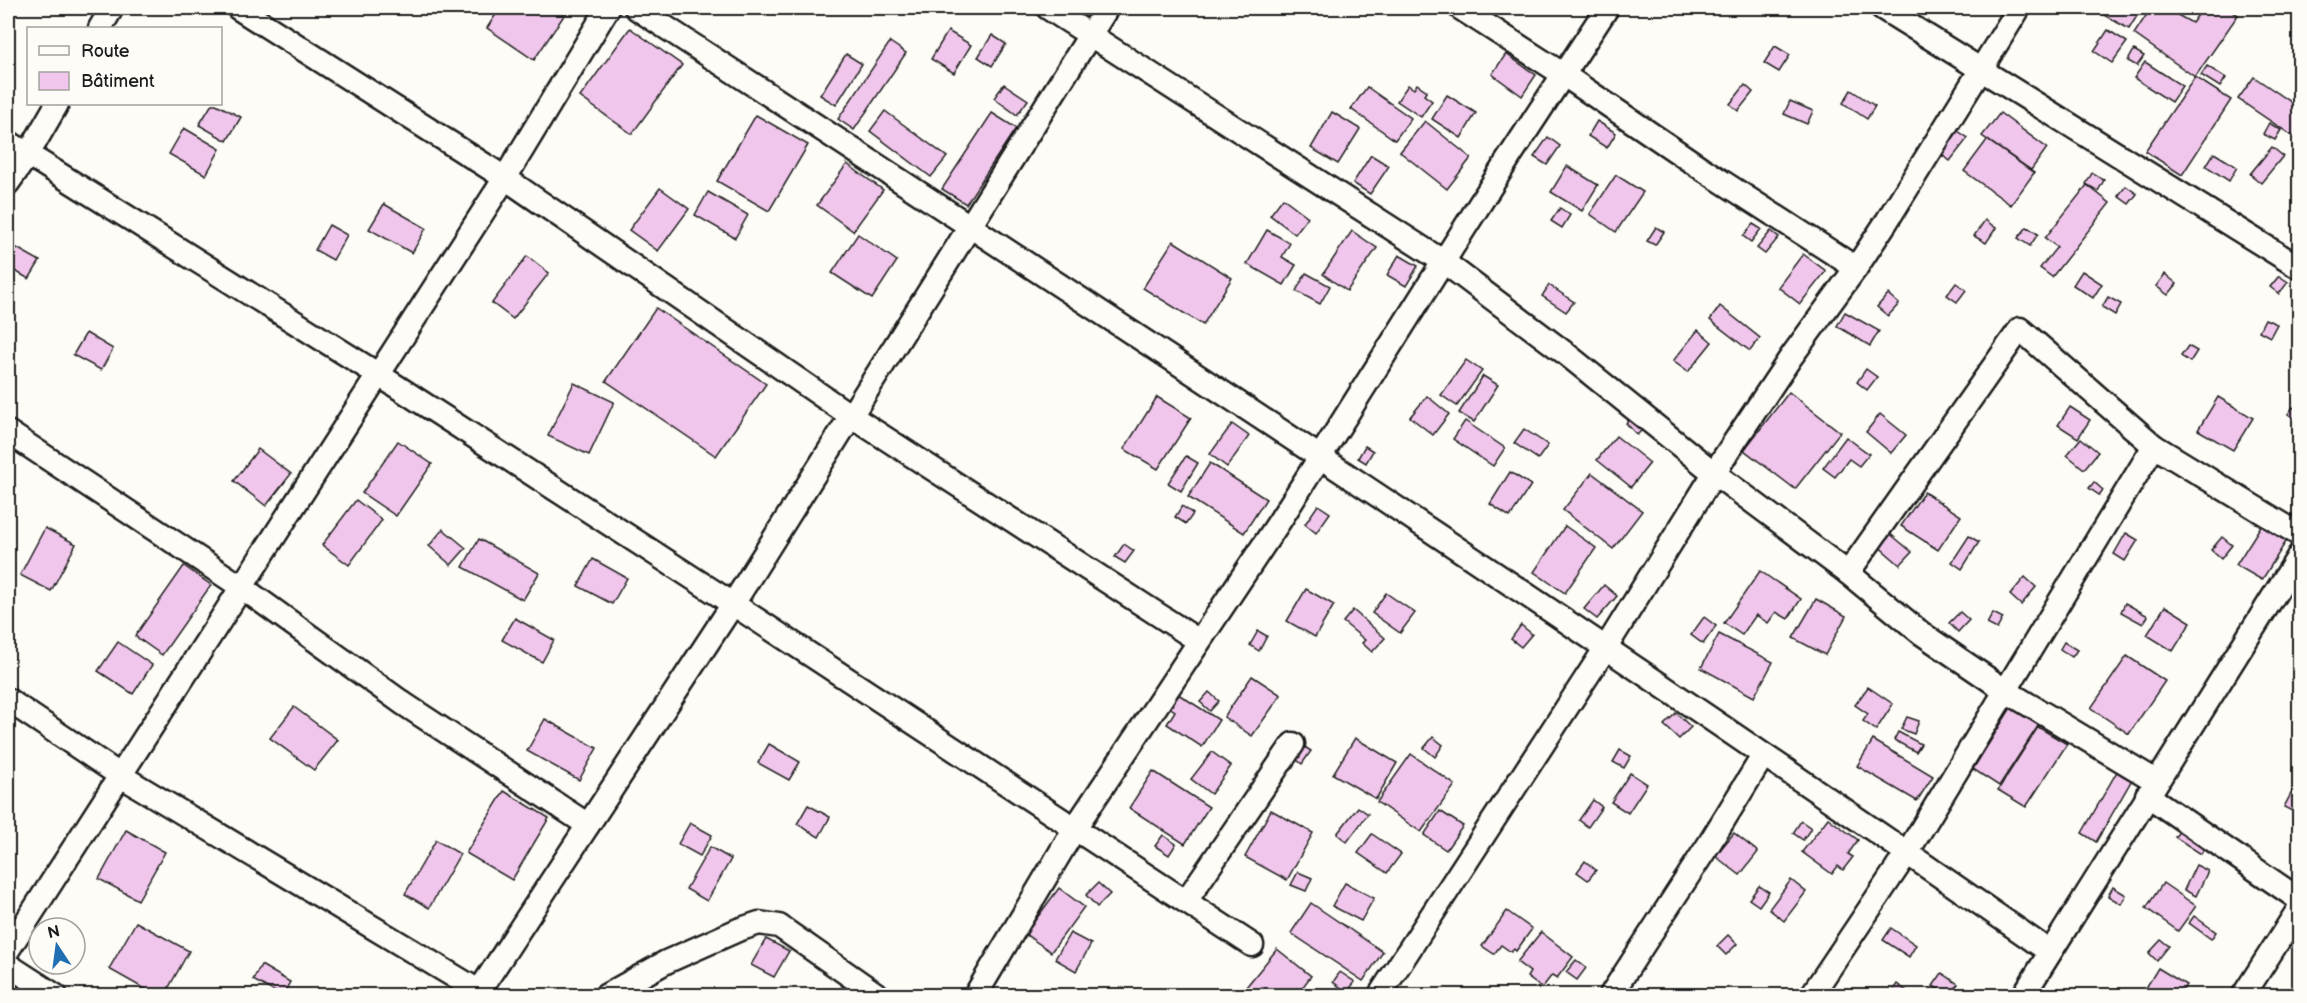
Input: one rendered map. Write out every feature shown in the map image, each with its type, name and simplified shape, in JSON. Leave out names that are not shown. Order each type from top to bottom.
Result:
[{"type":"street","points":[[101,27],[112,8]]},
{"type":"street","points":[[238,8],[505,178],[851,416],[1199,641]]},
{"type":"street","points":[[8,950],[240,586],[505,178],[608,8]]},
{"type":"street","points":[[636,8],[1321,456],[2050,952]]},
{"type":"street","points":[[1048,8],[1444,262],[1565,354],[1714,473],[1848,573],[1921,633],[2152,788],[2300,900]]},
{"type":"street","points":[[8,700],[121,776],[481,994],[733,603],[1107,8]]},
{"type":"street","points":[[1460,8],[1856,268]]},
{"type":"street","points":[[975,996],[1075,828],[1321,456],[1512,153],[1607,8]]},
{"type":"street","points":[[1882,8],[2300,268]]},
{"type":"street","points":[[1379,996],[1605,649],[1714,473],[1791,357],[1856,268],[2019,8]]},
{"type":"street","points":[[8,183],[27,156],[56,105]]},
{"type":"street","points":[[8,142],[379,375],[733,603],[1252,945]]},
{"type":"street","points":[[1848,573],[2020,329],[2154,446],[2300,535]]},
{"type":"street","points":[[8,432],[240,586],[404,704],[588,825]]},
{"type":"street","points":[[1811,996],[1907,853],[2154,446]]},
{"type":"street","points":[[2023,996],[2300,554]]},
{"type":"street","points":[[1186,901],[1293,744]]},
{"type":"street","points":[[1610,996],[1763,756]]},
{"type":"street","points":[[2243,996],[2300,907]]},
{"type":"street","points":[[605,996],[666,962],[759,923],[779,926],[879,996]]},
{"type":"street","points":[[8,965],[56,996]]},
{"type":"building","points":[[500,8],[569,8],[534,60],[487,28]]},
{"type":"building","points":[[2097,8],[2134,8],[2140,11],[2129,29],[2095,10]]},
{"type":"building","points":[[2151,8],[2165,8],[2192,23],[2203,8],[2227,8],[2238,15],[2195,77],[2134,34]]},
{"type":"building","points":[[630,28],[682,65],[632,134],[580,97]]},
{"type":"building","points":[[2108,30],[2127,42],[2112,63],[2094,51]]},
{"type":"building","points":[[948,31],[971,45],[954,73],[931,59]]},
{"type":"building","points":[[992,35],[1006,44],[992,66],[978,57]]},
{"type":"building","points":[[890,42],[906,53],[854,130],[838,119]]},
{"type":"building","points":[[1775,46],[1790,55],[1779,72],[1764,63]]},
{"type":"building","points":[[2134,50],[2144,56],[2137,66],[2128,61]]},
{"type":"building","points":[[846,54],[862,64],[836,105],[820,95]]},
{"type":"building","points":[[1506,54],[1536,75],[1522,96],[1492,74]]},
{"type":"building","points":[[2145,62],[2182,86],[2171,102],[2134,78]]},
{"type":"building","points":[[2207,66],[2226,78],[2220,87],[2201,75]]},
{"type":"building","points":[[2195,77],[2231,100],[2182,175],[2145,151]]},
{"type":"building","points":[[2254,77],[2300,108],[2300,135],[2297,139],[2238,99]]},
{"type":"building","points":[[1004,84],[1028,100],[1017,115],[994,98]]},
{"type":"building","points":[[1417,84],[1427,91],[1424,95],[1432,101],[1421,117],[1397,101],[1408,85],[1414,89]]},
{"type":"building","points":[[1745,85],[1753,92],[1738,111],[1730,104]]},
{"type":"building","points":[[1367,87],[1411,118],[1395,140],[1351,109]]},
{"type":"building","points":[[1851,90],[1875,106],[1867,119],[1843,103]]},
{"type":"building","points":[[1447,95],[1476,113],[1461,138],[1432,119]]},
{"type":"building","points":[[1790,101],[1813,111],[1807,124],[1784,114]]},
{"type":"building","points":[[211,105],[218,105],[241,117],[227,141],[199,125]]},
{"type":"building","points":[[885,111],[947,157],[931,177],[870,131]]},
{"type":"building","points":[[1332,112],[1360,129],[1338,164],[1311,148]]},
{"type":"building","points":[[992,113],[1016,128],[966,204],[942,189]]},
{"type":"building","points":[[2000,113],[2047,148],[2031,170],[1982,136]]},
{"type":"building","points":[[756,115],[808,145],[769,211],[717,181]]},
{"type":"building","points":[[1425,121],[1471,158],[1447,189],[1400,152]]},
{"type":"building","points":[[1597,121],[1616,133],[1607,148],[1588,136]]},
{"type":"building","points":[[2269,123],[2281,130],[2275,140],[2263,134]]},
{"type":"building","points":[[184,128],[220,149],[206,175],[169,154]]},
{"type":"building","points":[[1958,131],[1968,138],[1950,161],[1941,154]]},
{"type":"building","points":[[1548,137],[1560,146],[1547,165],[1534,157]]},
{"type":"building","points":[[1987,140],[2034,173],[2011,205],[1964,171]]},
{"type":"building","points":[[2272,147],[2283,156],[2261,183],[2250,174]]},
{"type":"building","points":[[2214,153],[2237,167],[2229,181],[2206,166]]},
{"type":"building","points":[[1371,155],[1389,166],[1370,194],[1353,183]]},
{"type":"building","points":[[847,164],[883,190],[853,231],[817,205]]},
{"type":"building","points":[[1567,166],[1598,185],[1582,211],[1551,192]]},
{"type":"building","points":[[2092,173],[2104,180],[2098,191],[2086,184]]},
{"type":"building","points":[[1616,175],[1643,192],[1616,232],[1590,214]]},
{"type":"building","points":[[2087,185],[2110,203],[2052,277],[2040,268],[2057,247],[2045,238]]},
{"type":"building","points":[[2126,186],[2137,194],[2129,204],[2118,196]]},
{"type":"building","points":[[660,188],[689,209],[658,251],[629,230]]},
{"type":"building","points":[[708,192],[748,215],[735,238],[695,215]]},
{"type":"building","points":[[1283,198],[1308,217],[1295,234],[1270,215]]},
{"type":"building","points":[[384,204],[426,228],[412,253],[369,229]]},
{"type":"building","points":[[1560,208],[1570,215],[1562,228],[1551,221]]},
{"type":"building","points":[[1985,220],[1996,228],[1986,243],[1974,236]]},
{"type":"building","points":[[1753,224],[1761,229],[1751,242],[1743,236]]},
{"type":"building","points":[[329,225],[347,235],[333,260],[315,250]]},
{"type":"building","points":[[1656,227],[1664,232],[1655,245],[1647,241]]},
{"type":"building","points":[[2027,227],[2038,234],[2030,246],[2018,238]]},
{"type":"building","points":[[1267,230],[1290,243],[1282,257],[1296,265],[1284,285],[1247,264]]},
{"type":"building","points":[[1352,231],[1377,248],[1347,291],[1323,274]]},
{"type":"building","points":[[1771,231],[1779,237],[1765,254],[1757,248]]},
{"type":"building","points":[[858,234],[897,261],[872,299],[832,273]]},
{"type":"building","points":[[1173,241],[1232,278],[1203,325],[1143,288]]},
{"type":"building","points":[[8,243],[40,261],[29,279],[8,267]]},
{"type":"building","points":[[1803,254],[1826,271],[1800,304],[1778,287]]},
{"type":"building","points":[[1399,255],[1418,266],[1406,286],[1387,275]]},
{"type":"building","points":[[527,256],[549,273],[513,319],[492,303]]},
{"type":"building","points":[[2082,271],[2102,284],[2093,298],[2073,285]]},
{"type":"building","points":[[1306,273],[1330,286],[1320,304],[1296,291]]},
{"type":"building","points":[[2165,274],[2177,284],[2168,295],[2156,286]]},
{"type":"building","points":[[2279,276],[2288,282],[2279,294],[2270,287]]},
{"type":"building","points":[[1956,283],[1966,290],[1957,302],[1947,295]]},
{"type":"building","points":[[1549,285],[1574,302],[1566,312],[1542,296]]},
{"type":"building","points":[[1888,294],[1899,304],[1888,316],[1877,307]]},
{"type":"building","points":[[2108,297],[2121,304],[2115,315],[2102,307]]},
{"type":"building","points":[[1720,306],[1760,338],[1750,351],[1710,320]]},
{"type":"building","points":[[656,308],[766,384],[716,456],[606,381]]},
{"type":"building","points":[[1845,312],[1879,331],[1870,346],[1837,326]]},
{"type":"building","points":[[2265,319],[2277,324],[2270,337],[2259,331]]},
{"type":"building","points":[[1698,330],[1712,342],[1688,372],[1673,361]]},
{"type":"building","points":[[86,333],[113,349],[101,370],[73,355]]},
{"type":"building","points":[[2188,346],[2197,351],[2190,362],[2181,356]]},
{"type":"building","points":[[1466,360],[1482,371],[1457,406],[1441,395]]},
{"type":"building","points":[[1866,369],[1877,377],[1867,390],[1857,382]]},
{"type":"building","points":[[1483,376],[1498,385],[1474,422],[1459,413]]},
{"type":"building","points":[[574,383],[614,402],[589,455],[548,436]]},
{"type":"building","points":[[1789,392],[1840,432],[1795,489],[1744,450]]},
{"type":"building","points":[[1427,396],[1449,414],[1433,435],[1410,417]]},
{"type":"building","points":[[1157,397],[1191,418],[1158,469],[1124,449]]},
{"type":"building","points":[[2218,397],[2253,418],[2233,450],[2198,430]]},
{"type":"building","points":[[2070,407],[2090,420],[2078,438],[2058,425]]},
{"type":"building","points":[[2293,407],[2300,412],[2300,422],[2288,414]]},
{"type":"building","points":[[1635,413],[1647,425],[1637,435],[1626,423]]},
{"type":"building","points":[[1880,414],[1906,435],[1891,453],[1866,432]]},
{"type":"building","points":[[1465,421],[1505,448],[1493,466],[1453,439]]},
{"type":"building","points":[[1232,424],[1249,436],[1227,467],[1210,454]]},
{"type":"building","points":[[1524,429],[1548,445],[1538,459],[1514,443]]},
{"type":"building","points":[[1616,436],[1650,463],[1631,487],[1597,460]]},
{"type":"building","points":[[1846,437],[1869,454],[1859,466],[1849,459],[1835,477],[1823,468]]},
{"type":"building","points":[[2081,438],[2098,452],[2084,469],[2067,455]]},
{"type":"building","points":[[398,441],[432,464],[396,516],[362,493]]},
{"type":"building","points":[[1365,446],[1373,451],[1366,463],[1358,458]]},
{"type":"building","points":[[258,449],[291,474],[266,506],[234,481]]},
{"type":"building","points":[[1186,456],[1198,463],[1181,491],[1168,483]]},
{"type":"building","points":[[1210,463],[1266,499],[1244,533],[1188,497]]},
{"type":"building","points":[[1510,472],[1531,485],[1510,517],[1490,504]]},
{"type":"building","points":[[1592,473],[1642,511],[1613,549],[1563,510]]},
{"type":"building","points":[[2094,482],[2103,490],[2099,495],[2089,488]]},
{"type":"building","points":[[1924,492],[1961,516],[1938,550],[1901,526]]},
{"type":"building","points":[[356,500],[382,520],[349,565],[322,545]]},
{"type":"building","points":[[1318,505],[1330,513],[1316,533],[1305,524]]},
{"type":"building","points":[[1182,506],[1193,514],[1186,524],[1175,517]]},
{"type":"building","points":[[2262,524],[2287,540],[2262,580],[2236,565]]},
{"type":"building","points":[[1565,526],[1596,548],[1565,593],[1534,572]]},
{"type":"building","points":[[45,528],[76,544],[51,591],[20,575]]},
{"type":"building","points":[[443,529],[466,548],[451,565],[429,546]]},
{"type":"building","points":[[1888,532],[1912,552],[1900,565],[1877,545]]},
{"type":"building","points":[[2126,533],[2138,540],[2125,561],[2114,554]]},
{"type":"building","points":[[1969,536],[1979,542],[1962,569],[1952,562]]},
{"type":"building","points":[[2222,537],[2232,545],[2221,559],[2211,550]]},
{"type":"building","points":[[479,539],[539,573],[523,600],[463,567]]},
{"type":"building","points":[[1124,544],[1134,551],[1125,563],[1115,557]]},
{"type":"building","points":[[593,559],[627,578],[612,604],[578,586]]},
{"type":"building","points":[[184,566],[211,585],[162,655],[135,636]]},
{"type":"building","points":[[1760,571],[1801,599],[1788,619],[1776,612],[1768,623],[1756,615],[1742,635],[1724,623]]},
{"type":"building","points":[[2025,577],[2036,587],[2021,605],[2010,595]]},
{"type":"building","points":[[1604,585],[1617,596],[1597,619],[1584,609]]},
{"type":"building","points":[[1306,589],[1334,605],[1315,637],[1287,621]]},
{"type":"building","points":[[1386,593],[1415,613],[1400,633],[1372,613]]},
{"type":"building","points":[[1816,599],[1846,616],[1825,655],[1793,638]]},
{"type":"building","points":[[2125,603],[2148,616],[2143,624],[2121,612]]},
{"type":"building","points":[[2165,606],[2191,622],[2173,651],[2147,635]]},
{"type":"building","points":[[1353,610],[1385,638],[1372,652],[1362,643],[1365,640],[1343,622]]},
{"type":"building","points":[[1960,612],[1969,620],[1958,632],[1949,623]]},
{"type":"building","points":[[1993,613],[2003,618],[1997,629],[1987,624]]},
{"type":"building","points":[[1704,617],[1716,626],[1703,644],[1691,635]]},
{"type":"building","points":[[515,618],[554,640],[542,662],[502,640]]},
{"type":"building","points":[[1521,625],[1532,634],[1521,647],[1511,639]]},
{"type":"building","points":[[1258,631],[1267,636],[1259,651],[1250,645]]},
{"type":"building","points":[[1719,634],[1773,662],[1754,697],[1701,668]]},
{"type":"building","points":[[118,642],[152,665],[133,694],[98,671]]},
{"type":"building","points":[[2064,642],[2077,650],[2072,657],[2060,649]]},
{"type":"building","points":[[2127,656],[2165,681],[2129,734],[2091,708]]},
{"type":"building","points":[[1252,676],[1281,695],[1252,736],[1224,717]]},
{"type":"building","points":[[1868,687],[1893,704],[1876,730],[1863,721],[1868,714],[1855,705]]},
{"type":"building","points":[[1175,692],[1219,720],[1202,747],[1167,724],[1175,711],[1166,705]]},
{"type":"building","points":[[1209,692],[1219,701],[1210,711],[1200,702]]},
{"type":"building","points":[[2012,706],[2040,723],[1999,786],[1973,769]]},
{"type":"building","points":[[294,707],[338,740],[314,770],[270,738]]},
{"type":"building","points":[[1676,713],[1691,727],[1679,739],[1664,725]]},
{"type":"building","points":[[1907,717],[1919,721],[1914,734],[1901,729]]},
{"type":"building","points":[[545,719],[597,748],[579,780],[527,751]]},
{"type":"building","points":[[2038,727],[2067,744],[2026,807],[1998,790]]},
{"type":"building","points":[[1898,732],[1921,744],[1916,752],[1894,740]]},
{"type":"building","points":[[1433,737],[1443,745],[1435,757],[1424,748]]},
{"type":"building","points":[[1355,738],[1397,763],[1376,799],[1333,774]]},
{"type":"building","points":[[1873,740],[1933,776],[1917,801],[1857,766]]},
{"type":"building","points":[[769,744],[800,762],[789,780],[758,763]]},
{"type":"building","points":[[1300,744],[1311,751],[1302,764],[1292,756]]},
{"type":"building","points":[[1620,750],[1631,756],[1624,768],[1613,762]]},
{"type":"building","points":[[1212,752],[1231,766],[1211,794],[1191,779]]},
{"type":"building","points":[[1411,754],[1455,785],[1421,832],[1377,802]]},
{"type":"building","points":[[2119,768],[2134,776],[2096,842],[2082,833]]},
{"type":"building","points":[[1153,771],[1209,807],[1185,844],[1129,808]]},
{"type":"building","points":[[1630,773],[1647,784],[1628,813],[1611,802]]},
{"type":"building","points":[[2293,790],[2300,794],[2300,815],[2284,807]]},
{"type":"building","points":[[504,791],[549,818],[512,880],[466,853]]},
{"type":"building","points":[[1593,800],[1602,807],[1588,827],[1579,820]]},
{"type":"building","points":[[808,805],[830,817],[819,837],[797,824]]},
{"type":"building","points":[[1358,807],[1368,814],[1347,842],[1337,834]]},
{"type":"building","points":[[1271,810],[1313,833],[1287,880],[1245,857]]},
{"type":"building","points":[[1440,811],[1463,826],[1446,850],[1424,835]]},
{"type":"building","points":[[1828,818],[1858,840],[1848,854],[1853,857],[1843,870],[1838,866],[1832,874],[1802,852]]},
{"type":"building","points":[[1801,821],[1811,828],[1803,840],[1793,833]]},
{"type":"building","points":[[690,823],[712,835],[700,856],[678,844]]},
{"type":"building","points":[[2185,823],[2210,839],[2201,854],[2175,837]]},
{"type":"building","points":[[126,830],[165,852],[138,900],[99,879]]},
{"type":"building","points":[[1734,833],[1758,852],[1740,875],[1715,856]]},
{"type":"building","points":[[1372,834],[1401,854],[1387,873],[1358,853]]},
{"type":"building","points":[[1163,835],[1176,844],[1169,855],[1155,846]]},
{"type":"building","points":[[436,840],[460,854],[429,908],[405,894]]},
{"type":"building","points":[[710,847],[731,859],[707,901],[686,889]]},
{"type":"building","points":[[1585,861],[1596,870],[1588,880],[1577,872]]},
{"type":"building","points":[[2196,865],[2208,871],[2196,896],[2184,890]]},
{"type":"building","points":[[1298,872],[1312,878],[1306,891],[1291,885]]},
{"type":"building","points":[[8,874],[15,880],[8,890]]},
{"type":"building","points":[[1791,880],[1806,892],[1784,921],[1769,909]]},
{"type":"building","points":[[1098,883],[1110,894],[1097,907],[1086,895]]},
{"type":"building","points":[[1345,883],[1374,898],[1361,921],[1332,906]]},
{"type":"building","points":[[2163,883],[2196,906],[2178,931],[2146,908]]},
{"type":"building","points":[[1759,886],[1769,892],[1759,906],[1749,899]]},
{"type":"building","points":[[2113,887],[2126,895],[2121,904],[2108,896]]},
{"type":"building","points":[[1059,888],[1084,907],[1051,952],[1025,934]]},
{"type":"building","points":[[1311,903],[1383,952],[1363,981],[1291,933]]},
{"type":"building","points":[[1507,911],[1532,929],[1516,951],[1514,949],[1511,952],[1501,945],[1494,954],[1482,946]]},
{"type":"building","points":[[2194,916],[2216,932],[2211,939],[2189,923]]},
{"type":"building","points":[[136,922],[189,951],[164,996],[157,996],[109,969]]},
{"type":"building","points":[[1891,928],[1916,945],[1909,957],[1883,940]]},
{"type":"building","points":[[1541,932],[1573,957],[1557,978],[1552,975],[1542,988],[1527,977],[1530,972],[1517,962]]},
{"type":"building","points":[[1070,933],[1091,944],[1076,971],[1055,959]]},
{"type":"building","points":[[1728,935],[1737,944],[1726,955],[1717,946]]},
{"type":"building","points":[[766,939],[789,951],[774,977],[751,965]]},
{"type":"building","points":[[2161,940],[2169,946],[2157,961],[2149,953]]},
{"type":"building","points":[[1277,949],[1311,976],[1296,996],[1246,996],[1242,992]]},
{"type":"building","points":[[1576,960],[1586,968],[1577,980],[1566,972]]},
{"type":"building","points":[[261,965],[290,982],[282,996],[253,980]]},
{"type":"building","points":[[2158,968],[2186,985],[2179,996],[2141,996]]},
{"type":"building","points":[[1340,972],[1355,982],[1347,992],[1333,982]]},
{"type":"building","points":[[1942,973],[1958,984],[1950,996],[1933,986]]},
{"type":"building","points":[[1897,984],[1911,994],[1909,996],[1889,996]]},
{"type":"building","points":[[844,985],[855,993],[853,996],[835,996]]}]
